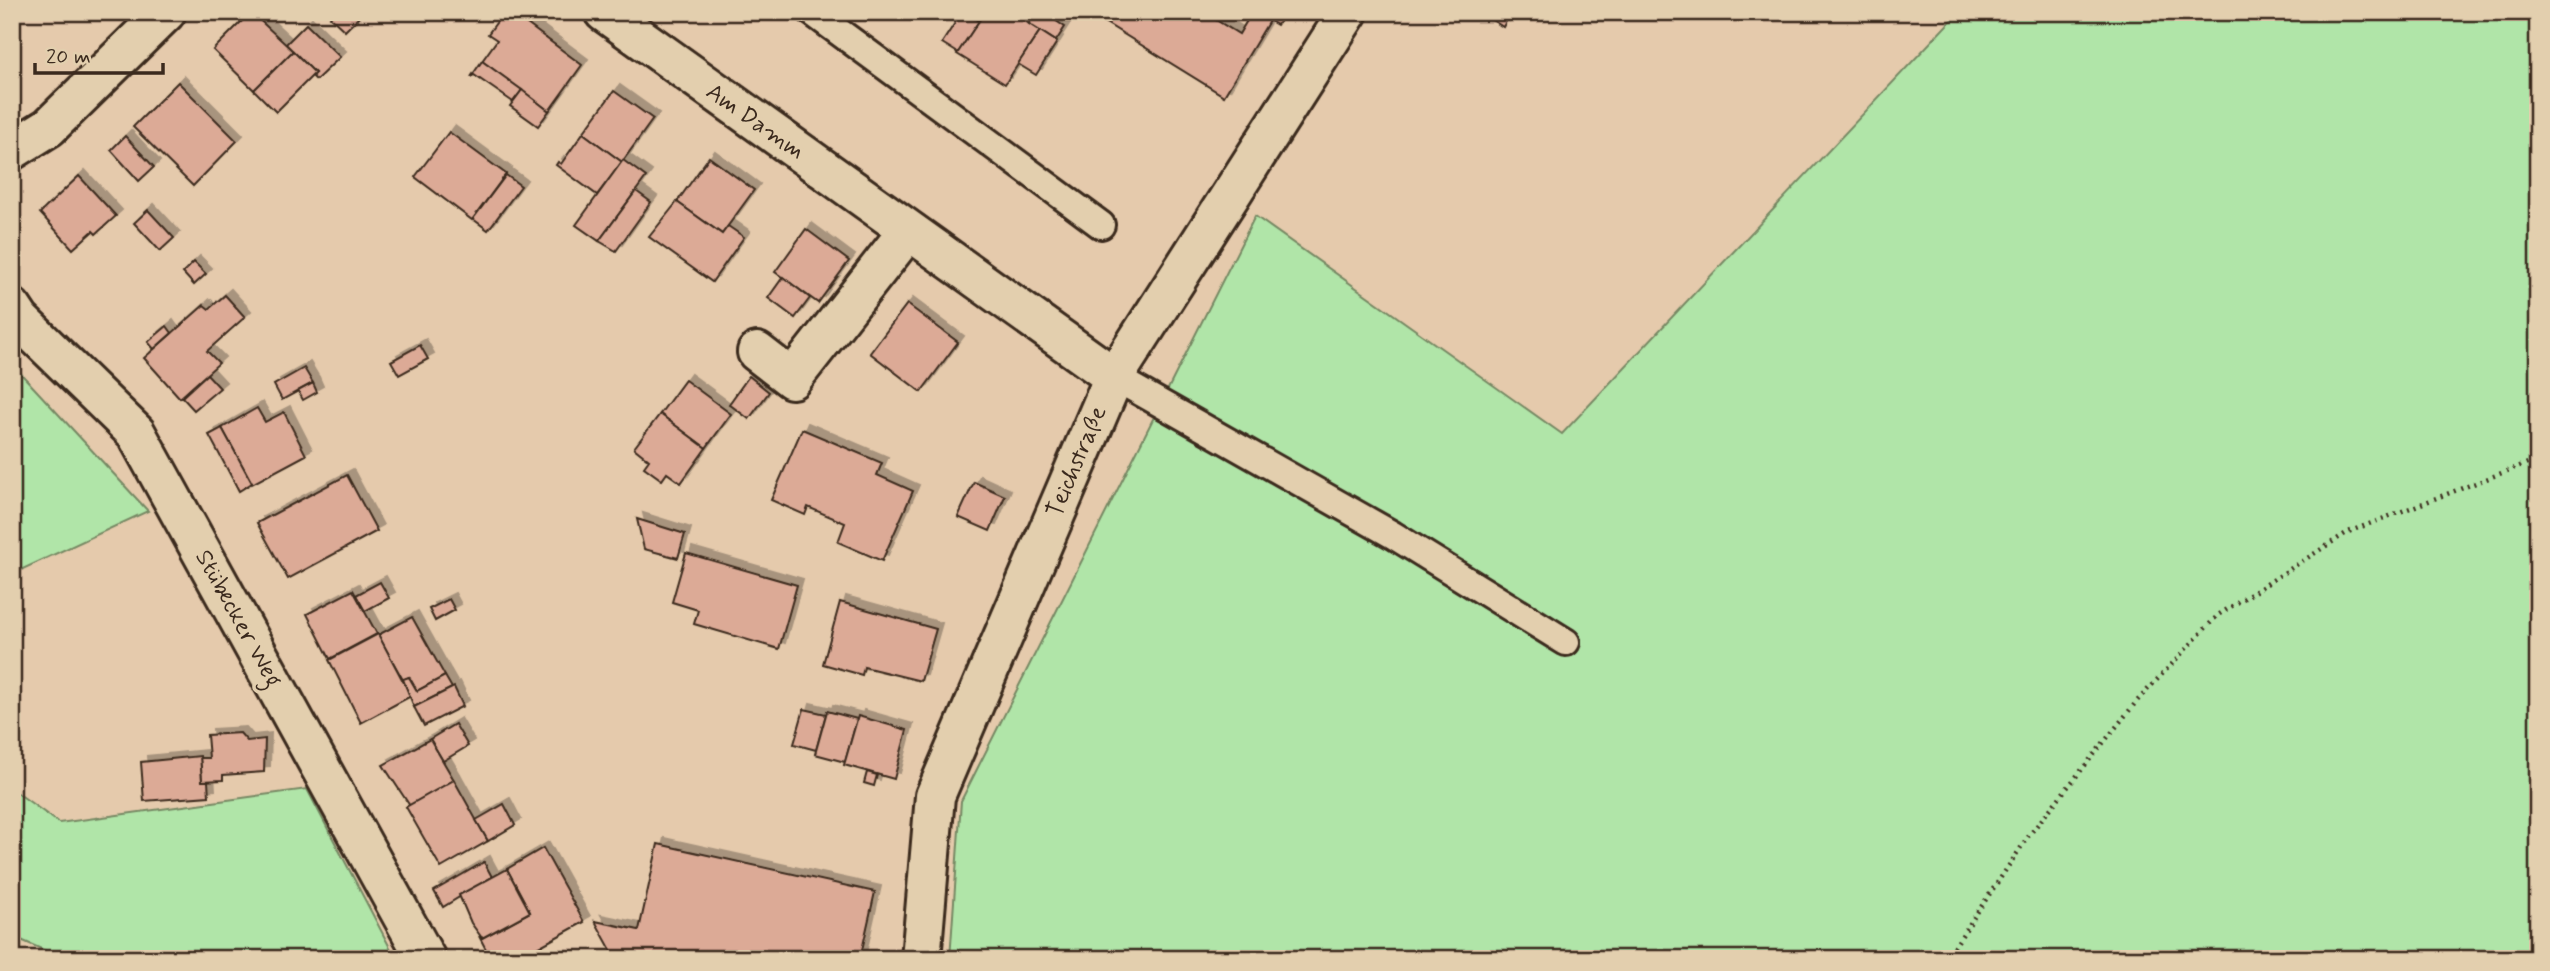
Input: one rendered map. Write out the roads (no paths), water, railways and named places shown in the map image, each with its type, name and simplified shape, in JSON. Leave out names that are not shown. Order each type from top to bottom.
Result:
[{"type":"street","points":[[12,150],[49,127],[166,12]]},
{"type":"street","name":"Am Damm","points":[[604,12],[1114,377]]},
{"type":"street","name":"Teichstraße","points":[[921,959],[934,796],[1114,377],[1348,12]]},
{"type":"street","points":[[757,352],[792,379],[908,231]]},
{"type":"street","name":"Stübecker Weg","points":[[12,308],[20,320],[135,433],[426,959]]},
{"type":"lane","points":[[812,12],[1101,225]]},
{"type":"lane","points":[[1114,377],[1393,535],[1566,642]]}]
